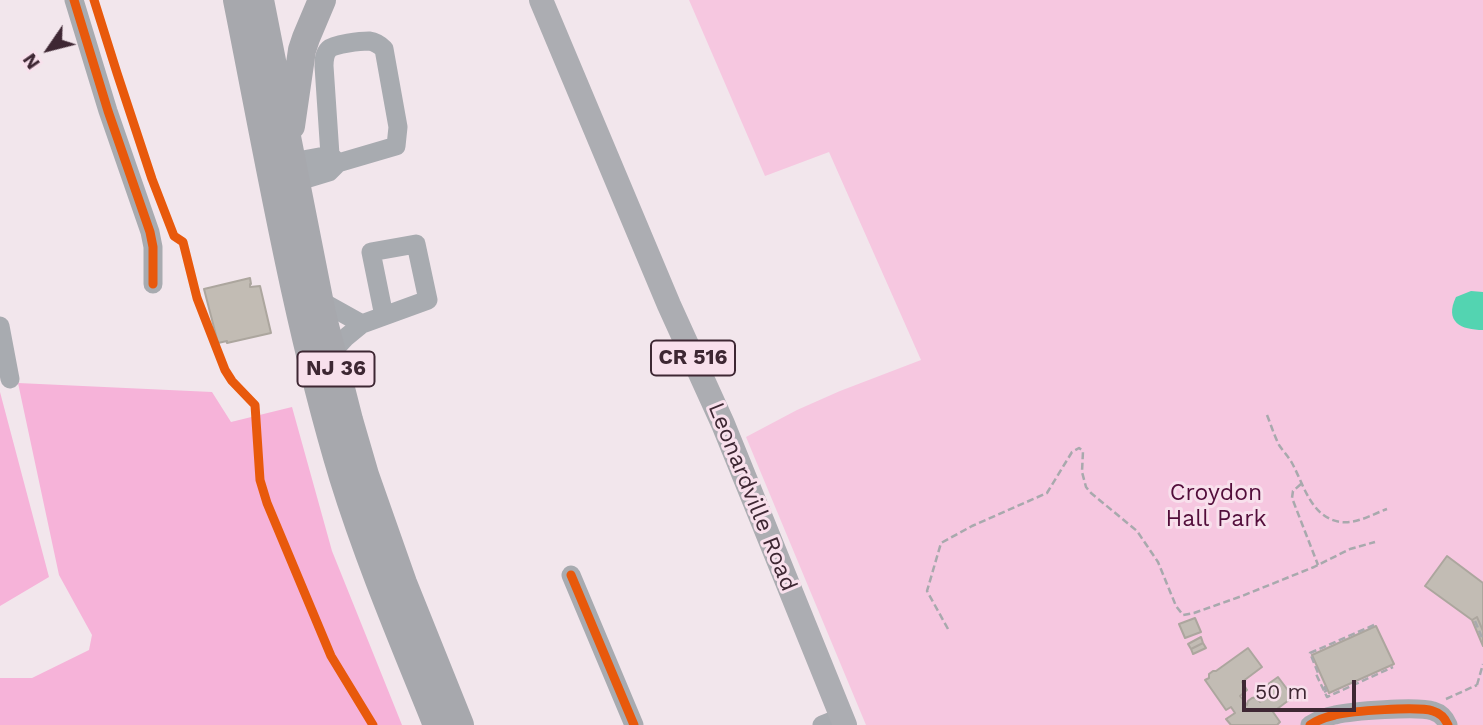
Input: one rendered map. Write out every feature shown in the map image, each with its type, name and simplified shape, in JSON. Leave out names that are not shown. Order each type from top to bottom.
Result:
[{"type":"highway","name":"NJ 36","points":[[237,0],[298,302],[331,435],[375,570],[437,725]]},
{"type":"highway","name":"NJ 36","points":[[260,0],[320,300],[349,420],[403,583],[460,725]]},
{"type":"highway","points":[[292,163],[302,50],[322,0]]},
{"type":"main road","name":"Leonardville Road","points":[[541,0],[669,305],[723,424],[836,722]]},
{"type":"street","points":[[74,0],[108,111],[150,232],[153,247],[153,284]]},
{"type":"street","points":[[292,163],[329,172],[334,159],[324,66],[325,55],[329,49],[335,45],[369,41],[380,44],[384,50],[398,127],[396,146],[334,159]]},
{"type":"street","points":[[320,300],[362,324]]},
{"type":"street","points":[[332,352],[362,324],[384,316]]},
{"type":"street","points":[[0,326],[10,379]]},
{"type":"street","points":[[571,575],[634,725]]},
{"type":"street","points":[[1310,725],[1340,713],[1431,710],[1446,714]]},
{"type":"path","points":[[1267,415],[1280,446],[1293,465],[1307,495],[1329,518],[1347,523],[1387,509]]},
{"type":"path","points":[[947,629],[927,591],[941,543],[972,526],[1046,494],[1072,452],[1079,448],[1083,452],[1082,472],[1088,490],[1137,531],[1156,559],[1176,606],[1183,615],[1242,596],[1350,549],[1375,542]]},
{"type":"path","points":[[1301,484],[1293,491],[1292,498],[1318,565]]},
{"type":"path","points":[[1475,621],[1483,640]]},
{"type":"path","points":[[1374,625],[1310,653],[1324,692],[1327,697],[1393,667]]},
{"type":"path","points":[[1446,714],[1477,685],[1483,664]]},
{"type":"path","points":[[1477,685],[1483,688]]},
{"type":"path","points":[[1324,692],[1326,686]]},
{"type":"green space","name":"Croydon Hall Park","points":[[689,0],[1483,0],[1483,725],[866,725],[746,437],[840,391],[921,360],[829,152],[765,176]]},
{"type":"shaded area","points":[[1471,291],[1483,292],[1483,330],[1462,326],[1453,318],[1456,297]]},
{"type":"shaded area","points":[[18,383],[212,392],[231,422],[292,407],[332,551],[402,725],[0,725],[0,678],[32,678],[89,650],[92,635],[59,575]]},
{"type":"shaded area","points":[[0,392],[49,577],[0,606]]},
{"type":"building","points":[[250,278],[250,287],[260,286],[271,333],[218,343],[204,289]]},
{"type":"building","points":[[1447,556],[1483,583],[1483,631],[1477,617],[1472,620],[1425,586]]},
{"type":"building","points":[[1477,617],[1483,631],[1483,646],[1472,620]]},
{"type":"building","points":[[1195,618],[1201,632],[1185,638],[1179,624]]},
{"type":"building","points":[[1376,626],[1394,664],[1329,693],[1312,655]]},
{"type":"building","points":[[1201,637],[1203,643],[1191,649],[1188,644]]},
{"type":"building","points":[[1203,643],[1206,648],[1193,654],[1191,649]]},
{"type":"building","points":[[1248,648],[1262,667],[1242,682],[1247,690],[1240,696],[1247,705],[1252,698],[1257,697],[1260,702],[1263,700],[1257,692],[1278,677],[1293,697],[1273,712],[1280,722],[1277,725],[1231,725],[1226,719],[1235,713],[1231,707],[1226,710],[1205,680],[1213,671]]},
{"type":"cycle path","points":[[74,0],[108,111],[150,232],[153,247],[153,284]]},
{"type":"cycle path","points":[[94,0],[152,179],[174,236],[183,242],[197,298],[225,370],[255,405],[260,480],[267,503],[331,656],[373,725]]},
{"type":"cycle path","points":[[571,575],[634,725]]},
{"type":"cycle path","points":[[1310,725],[1343,713],[1414,709],[1436,712],[1448,725]]}]
